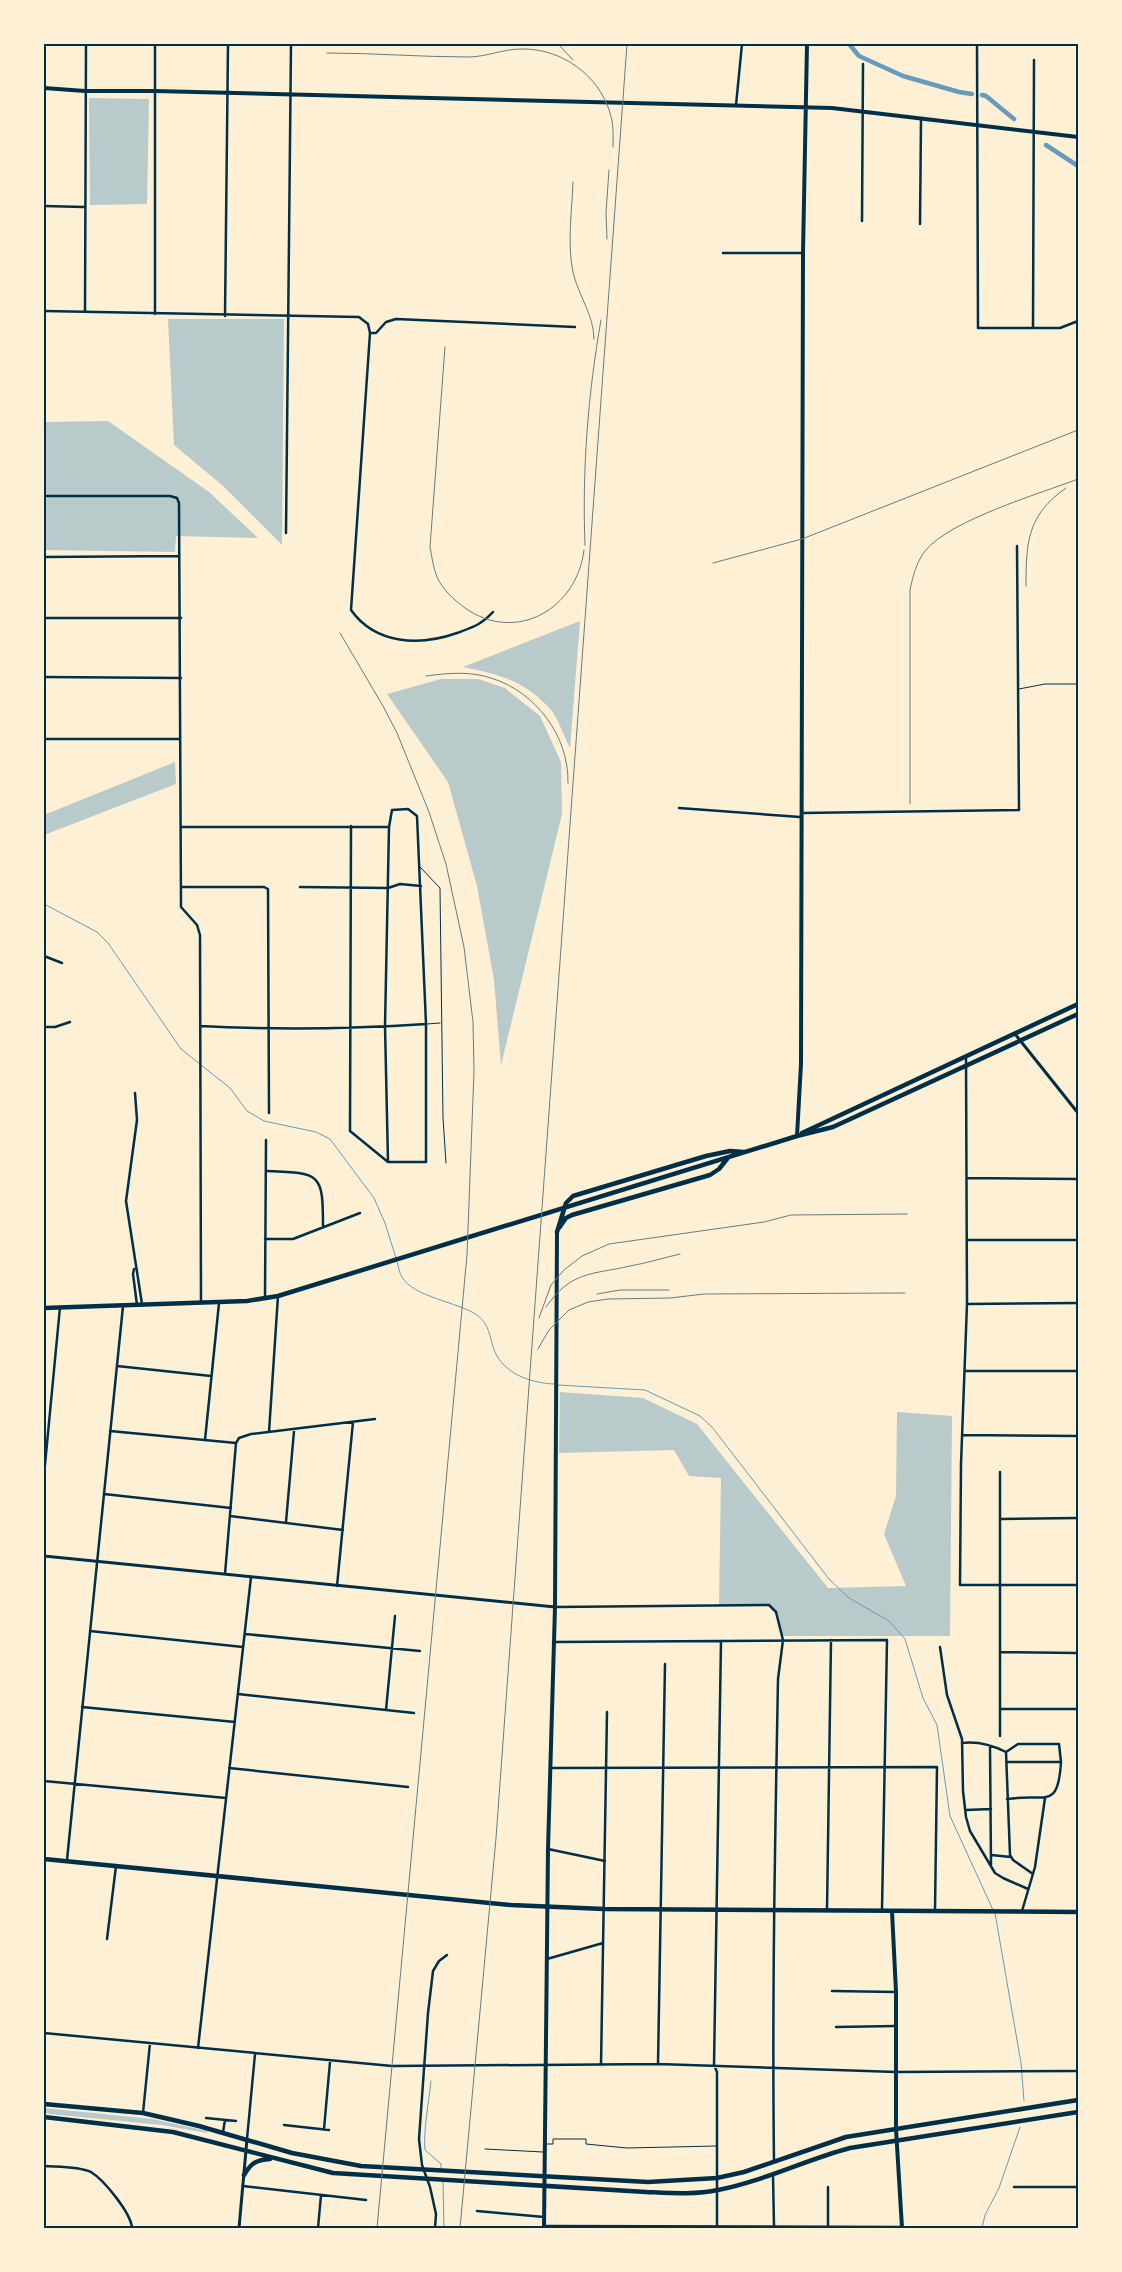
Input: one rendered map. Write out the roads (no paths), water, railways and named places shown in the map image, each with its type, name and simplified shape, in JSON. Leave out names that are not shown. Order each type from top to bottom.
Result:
[{"type":"main road","points":[[797,1136],[801,1064],[800,815],[803,254],[804,107],[807,44]]},
{"type":"main road","points":[[44,88],[85,91],[154,91],[832,108],[1078,137]]},
{"type":"main road","points":[[797,1136],[871,1099],[1078,1004]]},
{"type":"main road","points":[[44,1308],[201,1303],[278,1296],[373,1265],[613,1194],[797,1136],[833,1127],[1078,1014]]},
{"type":"main road","points":[[544,2227],[544,2066],[554,1607],[557,1232],[566,1203],[573,1196],[706,1156],[730,1151],[746,1153]]},
{"type":"main road","points":[[557,1232],[566,1218],[572,1215],[710,1175],[719,1169],[727,1159]]},
{"type":"main road","points":[[44,1859],[511,1905],[604,1910],[1078,1912]]},
{"type":"main road","points":[[892,1911],[896,1992],[896,2129],[902,2228]]},
{"type":"main road","points":[[44,2104],[143,2113],[223,2132],[292,2153],[360,2166],[648,2182],[717,2178],[774,2162],[846,2137],[1078,2100]]},
{"type":"main road","points":[[44,2117],[173,2132],[333,2173],[646,2192],[717,2190],[773,2174],[823,2155],[897,2140],[1078,2112]]},
{"type":"main road","points":[[244,2175],[250,2165],[257,2160],[273,2159]]},
{"type":"street","points":[[85,312],[86,44]]},
{"type":"street","points":[[155,44],[155,314]]},
{"type":"street","points":[[225,316],[228,44]]},
{"type":"street","points":[[286,533],[291,44]]},
{"type":"street","points":[[736,105],[742,44]]},
{"type":"street","points":[[977,44],[978,328],[1060,328],[1078,321]]},
{"type":"street","points":[[1033,328],[1032,131],[1034,60]]},
{"type":"street","points":[[862,221],[863,64]]},
{"type":"street","points":[[920,224],[921,120]]},
{"type":"street","points":[[44,206],[84,206]]},
{"type":"street","points":[[723,253],[803,254]]},
{"type":"street","points":[[44,311],[225,316],[359,317],[368,324],[370,333],[351,610],[358,620],[378,634],[397,640],[419,641],[442,638],[480,625],[493,612]]},
{"type":"street","points":[[370,333],[376,333],[386,322],[396,319],[575,327]]},
{"type":"street","points":[[44,496],[165,496],[175,497],[179,502],[181,906],[197,925],[200,936],[201,1303]]},
{"type":"street","points":[[680,808],[800,815],[1019,810],[1017,546]]},
{"type":"street","points":[[44,557],[179,556]]},
{"type":"street","points":[[44,618],[180,618]]},
{"type":"street","points":[[44,677],[181,678]]},
{"type":"street","points":[[44,739],[180,739]]},
{"type":"street","points":[[351,826],[350,1131],[388,1162],[426,1162],[426,1024],[419,828],[417,816],[408,809],[392,810],[389,826],[386,1026],[388,1162]]},
{"type":"street","points":[[181,827],[389,826]]},
{"type":"street","points":[[300,887],[388,888],[400,884],[421,886]]},
{"type":"street","points":[[181,886],[260,887],[267,888],[269,893],[269,1113]]},
{"type":"street","points":[[44,956],[62,963]]},
{"type":"street","points":[[44,1027],[55,1027],[70,1022]]},
{"type":"street","points":[[200,1026],[268,1029],[349,1028],[426,1024]]},
{"type":"street","points":[[1015,1034],[1078,1113]]},
{"type":"street","points":[[966,1056],[967,1304],[960,1585],[1078,1585]]},
{"type":"street","points":[[135,1093],[137,1120],[126,1201],[139,1306]]},
{"type":"street","points":[[871,1099],[875,1108]]},
{"type":"street","points":[[1074,1108],[1078,1104]]},
{"type":"street","points":[[265,1298],[266,1140]]},
{"type":"street","points":[[267,1171],[302,1172],[319,1183],[323,1194],[323,1227]]},
{"type":"street","points":[[967,1178],[1078,1179]]},
{"type":"street","points":[[265,1238],[293,1239],[360,1213]]},
{"type":"street","points":[[967,1240],[1078,1240]]},
{"type":"street","points":[[269,1432],[278,1296]]},
{"type":"street","points":[[205,1440],[219,1302]]},
{"type":"street","points":[[967,1304],[1078,1303]]},
{"type":"street","points":[[67,1862],[123,1306]]},
{"type":"street","points":[[44,1474],[60,1307]]},
{"type":"street","points":[[117,1366],[211,1376]]},
{"type":"street","points":[[966,1370],[1078,1371]]},
{"type":"street","points":[[225,1574],[236,1443],[239,1438],[269,1432],[375,1419]]},
{"type":"street","points":[[337,1586],[353,1422]]},
{"type":"street","points":[[286,1522],[294,1430]]},
{"type":"street","points":[[110,1431],[236,1443]]},
{"type":"street","points":[[963,1435],[1078,1436]]},
{"type":"street","points":[[1000,1472],[1000,1736]]},
{"type":"street","points":[[104,1494],[231,1508]]},
{"type":"street","points":[[230,1516],[343,1530]]},
{"type":"street","points":[[1000,1519],[1078,1518]]},
{"type":"street","points":[[44,1556],[554,1607],[769,1605],[776,1612],[782,1640],[778,1678],[776,1768],[772,2068],[774,2162]]},
{"type":"street","points":[[198,2048],[251,1577]]},
{"type":"street","points":[[386,1710],[395,1616]]},
{"type":"street","points":[[90,1630],[243,1647]]},
{"type":"street","points":[[245,1634],[420,1652]]},
{"type":"street","points":[[827,1910],[831,1640]]},
{"type":"street","points":[[553,1642],[887,1640],[882,1911]]},
{"type":"street","points":[[717,2228],[717,2072],[714,2065],[721,1641]]},
{"type":"street","points":[[940,1647],[946,1695],[962,1743],[966,1810],[970,1831],[991,1867],[1003,1878],[1028,1889]]},
{"type":"street","points":[[1000,1652],[1078,1653]]},
{"type":"street","points":[[658,2064],[665,1664]]},
{"type":"street","points":[[238,1694],[414,1713]]},
{"type":"street","points":[[82,1707],[235,1722]]},
{"type":"street","points":[[1000,1709],[1078,1709]]},
{"type":"street","points":[[601,2065],[607,1712]]},
{"type":"street","points":[[962,1743],[972,1742],[1006,1752]]},
{"type":"street","points":[[1006,1752],[1018,1744],[1059,1744],[1062,1762],[1058,1790],[1046,1798],[1031,1796],[1007,1799]]},
{"type":"street","points":[[990,1746],[991,1867]]},
{"type":"street","points":[[1006,1752],[1008,1838],[1011,1857]]},
{"type":"street","points":[[1007,1762],[1062,1762]]},
{"type":"street","points":[[550,1768],[830,1769],[937,1767],[935,1910]]},
{"type":"street","points":[[229,1768],[408,1787]]},
{"type":"street","points":[[44,1781],[226,1798]]},
{"type":"street","points":[[1022,1911],[1033,1874],[1046,1798]]},
{"type":"street","points":[[966,1810],[991,1809]]},
{"type":"street","points":[[548,1849],[605,1861]]},
{"type":"street","points":[[991,1855],[1011,1857],[1033,1874]]},
{"type":"street","points":[[107,1939],[116,1866]]},
{"type":"street","points":[[546,1959],[603,1942]]},
{"type":"street","points":[[435,2228],[436,2214],[430,2187],[422,2165],[419,2139],[433,1971],[439,1961],[447,1955]]},
{"type":"street","points":[[832,1991],[896,1992]]},
{"type":"street","points":[[836,2027],[896,2026]]},
{"type":"street","points":[[44,2032],[330,2062],[424,2067],[658,2064],[896,2072],[1078,2071]]},
{"type":"street","points":[[143,2113],[150,2043]]},
{"type":"street","points":[[239,2228],[255,2054]]},
{"type":"street","points":[[324,2129],[330,2062]]},
{"type":"street","points":[[206,2118],[236,2121]]},
{"type":"street","points":[[223,2132],[225,2120]]},
{"type":"street","points":[[284,2125],[329,2130]]},
{"type":"street","points":[[44,2166],[90,2172],[101,2180],[127,2213],[132,2228]]},
{"type":"street","points":[[773,2174],[774,2227]]},
{"type":"street","points":[[243,2186],[366,2200]]},
{"type":"street","points":[[828,2187],[828,2227]]},
{"type":"street","points":[[1014,2187],[1078,2187]]},
{"type":"street","points":[[318,2228],[321,2194]]},
{"type":"street","points":[[476,2211],[544,2217]]},
{"type":"street","points":[[544,2227],[902,2228]]},
{"type":"lane","points":[[1018,689],[1045,684],[1078,684]]},
{"type":"lane","points":[[420,867],[440,888],[443,1118],[446,1163]]},
{"type":"lane","points":[[426,1024],[442,1023]]},
{"type":"lane","points":[[544,2144],[553,2144],[553,2139],[586,2139],[586,2144],[627,2148],[716,2146]]},
{"type":"lane","points":[[485,2149],[544,2152]]},
{"type":"waterway","points":[[849,44],[859,56],[903,76],[972,94]]},
{"type":"waterway","points":[[982,95],[986,96],[1014,119]]},
{"type":"waterway","points":[[1046,145],[1078,166]]},
{"type":"waterway","points":[[44,904],[97,932],[108,943],[181,1049],[230,1088],[247,1111],[264,1121],[316,1132],[330,1139],[374,1198],[385,1223],[396,1258]]},
{"type":"waterway","points":[[397,1262],[402,1277],[416,1290],[469,1310],[482,1319],[488,1329],[494,1351],[508,1369],[530,1380],[554,1384]]},
{"type":"waterway","points":[[558,1385],[645,1390],[700,1416],[712,1427],[829,1579],[849,1598],[889,1621],[905,1639],[923,1698],[937,1725],[950,1816],[993,1910]]},
{"type":"waterway","points":[[995,1913],[1021,2063],[1024,2101]]},
{"type":"waterway","points":[[431,2081],[425,2126],[425,2150],[441,2164],[441,2168]]},
{"type":"waterway","points":[[982,2228],[985,2215],[999,2188],[1020,2127]]},
{"type":"waterway","points":[[443,2182],[444,2228]]},
{"type":"railway","points":[[558,44],[573,60]]},
{"type":"railway","points":[[460,2228],[496,1838],[627,44]]},
{"type":"railway","points":[[327,53],[468,57],[521,49],[550,53],[576,66],[597,87],[605,99],[611,117],[613,147]]},
{"type":"railway","points":[[607,239],[606,213],[609,170]]},
{"type":"railway","points":[[573,182],[570,239],[571,261],[575,280],[589,313],[594,339]]},
{"type":"railway","points":[[585,545],[585,460],[593,376],[601,320]]},
{"type":"railway","points":[[445,347],[430,547],[437,577],[442,586],[452,598],[465,608],[484,618],[504,622],[523,621],[541,615],[557,604],[570,589],[579,571],[584,550]]},
{"type":"railway","points":[[713,563],[802,539],[1078,430]]},
{"type":"railway","points":[[910,804],[910,590],[919,560],[925,551],[937,540],[954,529],[996,509],[1078,479]]},
{"type":"railway","points":[[1026,586],[1028,543],[1031,531],[1043,509],[1066,488]]},
{"type":"railway","points":[[340,633],[397,733],[429,812],[446,864],[464,947],[473,1022],[474,1071],[467,1255],[377,2228]]},
{"type":"railway","points":[[426,676],[459,673],[475,674],[491,678],[522,694],[547,718],[556,733],[563,749],[568,783]]},
{"type":"railway","points":[[539,1318],[551,1285],[564,1270],[582,1256],[609,1244],[764,1222],[791,1215],[907,1214]]},
{"type":"railway","points":[[546,1307],[565,1286],[584,1276],[680,1254]]},
{"type":"railway","points":[[597,1294],[620,1290],[669,1290]]},
{"type":"railway","points":[[538,1349],[549,1330],[569,1310],[588,1302],[608,1299],[670,1298],[704,1294],[905,1293]]}]
